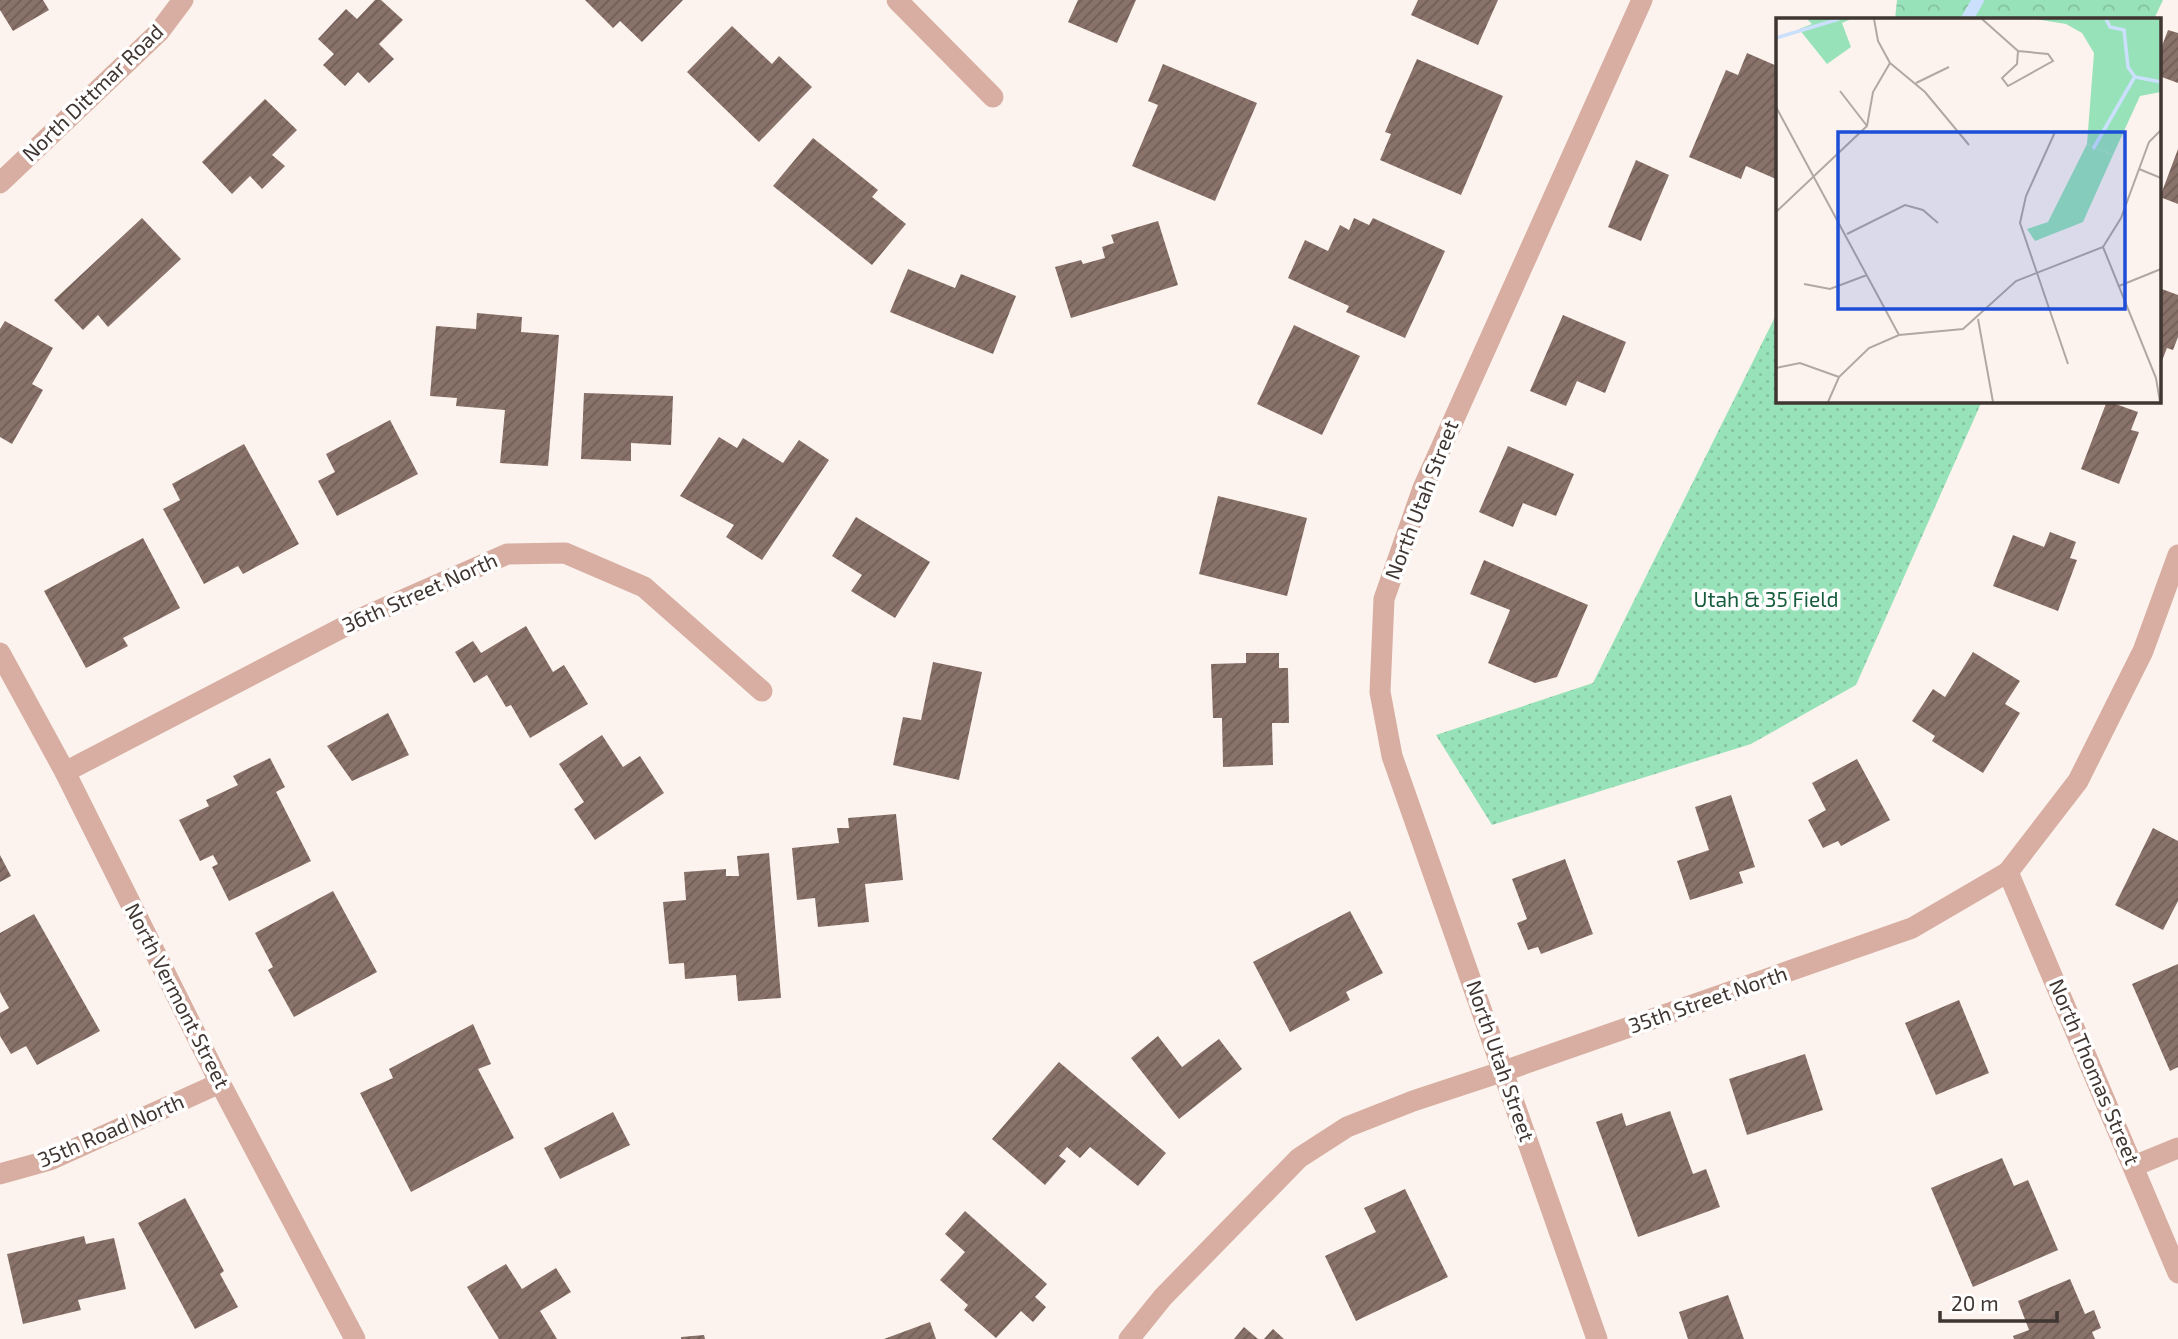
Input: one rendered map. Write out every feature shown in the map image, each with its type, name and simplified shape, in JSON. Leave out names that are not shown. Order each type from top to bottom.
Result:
[{"type":"street","name":"North Dittmar Road","points":[[0,183],[159,32],[183,0]]},
{"type":"street","points":[[897,0],[993,97]]},
{"type":"street","name":"North Utah Street","points":[[1597,1339],[1392,756],[1380,692],[1384,599],[1423,488],[1642,0]]},
{"type":"street","name":"36th Street North","points":[[65,772],[359,620],[507,554],[565,553],[644,587],[762,691]]},
{"type":"street","name":"35th Street North","points":[[1129,1339],[1163,1297],[1299,1158],[1347,1127],[1413,1101],[1912,928],[2008,872],[2078,781],[2143,651],[2178,555]]},
{"type":"street","name":"North Vermont Street","points":[[0,653],[65,772],[220,1083],[355,1339]]},
{"type":"street","name":"North Thomas Street","points":[[2008,872],[2178,1273]]},
{"type":"street","name":"35th Road North","points":[[0,1174],[50,1160],[220,1083]]},
{"type":"street","points":[[2134,1166],[2178,1148]]},
{"type":"green space","points":[[1897,0],[2163,0],[2154,18],[1895,18]]},
{"type":"green space","name":"Utah & 35 Field","points":[[1776,315],[1776,402],[1982,402],[1856,685],[1751,744],[1492,825],[1436,735],[1593,683]]},
{"type":"building","points":[[0,0],[43,0],[49,10],[13,31],[0,10]]},
{"type":"building","points":[[375,0],[381,0],[403,20],[379,44],[394,59],[369,83],[358,72],[345,86],[323,65],[334,54],[318,39],[346,9],[357,19]]},
{"type":"building","points":[[585,0],[683,0],[642,42],[620,21],[613,28]]},
{"type":"building","points":[[1078,0],[1136,0],[1117,43],[1068,22]]},
{"type":"building","points":[[1418,0],[1498,0],[1478,45],[1411,15]]},
{"type":"building","points":[[732,26],[772,64],[779,56],[812,87],[759,142],[687,72]]},
{"type":"building","points":[[2168,30],[2178,33],[2178,83],[2160,76],[2160,51]]},
{"type":"building","points":[[1747,53],[1776,66],[1776,179],[1746,166],[1741,179],[1689,157],[1726,70],[1738,75]]},
{"type":"building","points":[[1417,59],[1503,96],[1461,195],[1380,160],[1391,134],[1385,132]]},
{"type":"building","points":[[1163,64],[1257,103],[1215,201],[1132,166],[1158,105],[1148,101]]},
{"type":"building","points":[[265,99],[297,130],[272,155],[285,166],[262,189],[250,176],[232,194],[202,162]]},
{"type":"building","points":[[813,138],[878,190],[872,197],[906,224],[872,265],[773,186]]},
{"type":"building","points":[[2178,149],[2178,204],[2160,197]]},
{"type":"building","points":[[1636,160],[1669,175],[1641,241],[1608,227]]},
{"type":"building","points":[[142,218],[181,259],[108,327],[98,315],[83,330],[54,300]]},
{"type":"building","points":[[1354,218],[1369,225],[1373,218],[1445,251],[1405,338],[1346,312],[1349,306],[1288,278],[1305,240],[1328,251],[1340,225],[1349,230]]},
{"type":"building","points":[[1158,221],[1178,285],[1071,318],[1055,267],[1081,260],[1083,264],[1105,258],[1102,247],[1114,243],[1111,235]]},
{"type":"building","points":[[908,269],[955,288],[961,274],[1016,296],[993,354],[890,312]]},
{"type":"building","points":[[2160,288],[2178,295],[2178,337],[2173,350],[2167,348],[2160,366]]},
{"type":"building","points":[[477,313],[522,317],[521,332],[559,335],[548,466],[500,463],[505,410],[456,406],[457,398],[430,396],[436,326],[476,329]]},
{"type":"building","points":[[1563,315],[1626,342],[1605,393],[1577,381],[1566,406],[1530,391]]},
{"type":"building","points":[[5,321],[53,348],[32,384],[43,390],[12,444],[0,437],[0,329]]},
{"type":"building","points":[[1294,325],[1360,356],[1322,435],[1257,404]]},
{"type":"building","points":[[584,393],[673,396],[671,445],[631,443],[631,461],[581,459]]},
{"type":"building","points":[[2107,402],[2138,412],[2131,430],[2139,432],[2119,484],[2081,469]]},
{"type":"building","points":[[390,420],[418,474],[337,516],[318,481],[335,472],[326,454]]},
{"type":"building","points":[[719,437],[737,448],[743,438],[783,463],[799,440],[829,460],[762,560],[726,537],[734,525],[680,496]]},
{"type":"building","points":[[244,444],[299,544],[243,574],[238,566],[204,584],[163,509],[180,500],[172,484]]},
{"type":"building","points":[[1508,446],[1574,474],[1556,516],[1523,503],[1513,527],[1479,512]]},
{"type":"building","points":[[1218,496],[1307,518],[1287,596],[1199,574]]},
{"type":"building","points":[[856,517],[930,562],[895,618],[851,591],[862,575],[832,556]]},
{"type":"building","points":[[2050,532],[2076,542],[2070,558],[2077,560],[2058,611],[1993,586],[2013,535],[2044,547]]},
{"type":"building","points":[[143,538],[180,608],[123,638],[128,646],[86,668],[44,591]]},
{"type":"building","points":[[1484,560],[1588,605],[1557,677],[1535,683],[1488,663],[1510,610],[1470,594]]},
{"type":"building","points":[[526,626],[553,672],[564,665],[588,704],[530,738],[511,705],[506,707],[487,675],[474,683],[455,652],[473,641],[481,653]]},
{"type":"building","points":[[1973,652],[2020,681],[2005,704],[2020,713],[1983,773],[1932,741],[1935,736],[1912,721],[1933,689],[1945,697]]},
{"type":"building","points":[[1246,653],[1279,653],[1279,668],[1288,668],[1289,723],[1272,723],[1273,765],[1223,767],[1222,718],[1213,718],[1211,664],[1246,663]]},
{"type":"building","points":[[933,662],[982,672],[959,780],[893,765],[903,717],[921,720]]},
{"type":"building","points":[[388,713],[409,755],[352,781],[327,746]]},
{"type":"building","points":[[602,735],[623,767],[640,756],[664,793],[595,840],[574,809],[584,802],[559,764]]},
{"type":"building","points":[[270,758],[285,787],[276,792],[311,861],[229,901],[212,867],[218,864],[213,855],[200,861],[179,820],[209,806],[206,800],[238,785],[233,776]]},
{"type":"building","points":[[1857,759],[1890,820],[1841,846],[1838,841],[1823,848],[1808,820],[1826,810],[1812,783]]},
{"type":"building","points":[[1731,795],[1755,867],[1739,872],[1743,883],[1690,900],[1677,861],[1709,850],[1695,807]]},
{"type":"building","points":[[896,814],[903,880],[865,884],[869,922],[818,927],[815,898],[797,900],[792,848],[839,843],[837,828],[849,828],[848,818]]},
{"type":"building","points":[[2153,828],[2178,841],[2178,901],[2163,930],[2115,905]]},
{"type":"building","points":[[769,853],[781,998],[738,1001],[736,975],[685,979],[684,963],[669,964],[663,902],[686,900],[684,872],[726,869],[726,876],[739,876],[737,856]]},
{"type":"building","points":[[0,855],[11,876],[0,882]]},
{"type":"building","points":[[1565,859],[1593,934],[1541,954],[1538,947],[1528,950],[1517,923],[1527,919],[1512,879]]},
{"type":"building","points":[[333,891],[377,972],[294,1017],[268,970],[273,967],[255,933]]},
{"type":"building","points":[[1350,911],[1383,973],[1346,992],[1350,1000],[1290,1032],[1253,962]]},
{"type":"building","points":[[34,914],[100,1031],[37,1065],[26,1046],[11,1054],[0,1036],[0,1013],[9,1008],[0,992],[0,933]]},
{"type":"building","points":[[2178,964],[2178,1067],[2170,1071],[2132,984]]},
{"type":"building","points":[[1959,1000],[1989,1073],[1936,1095],[1905,1023]]},
{"type":"building","points":[[473,1024],[491,1064],[478,1069],[514,1138],[411,1192],[360,1093],[393,1078],[389,1069]]},
{"type":"building","points":[[1158,1036],[1182,1067],[1219,1039],[1242,1069],[1179,1119],[1131,1058]]},
{"type":"building","points":[[1805,1054],[1823,1110],[1747,1135],[1729,1079]]},
{"type":"building","points":[[1059,1062],[1166,1153],[1138,1186],[1090,1147],[1080,1158],[1067,1147],[1059,1156],[1066,1161],[1045,1185],[992,1139]]},
{"type":"building","points":[[1670,1111],[1693,1174],[1706,1169],[1720,1207],[1638,1237],[1596,1122],[1622,1113],[1626,1126]]},
{"type":"building","points":[[613,1112],[630,1145],[560,1179],[544,1148]]},
{"type":"building","points":[[2002,1158],[2014,1186],[2028,1180],[2058,1250],[1973,1287],[1931,1188]]},
{"type":"building","points":[[1405,1189],[1448,1277],[1356,1321],[1325,1256],[1376,1232],[1364,1208]]},
{"type":"building","points":[[185,1198],[224,1271],[220,1274],[238,1307],[195,1329],[138,1223]]},
{"type":"building","points":[[965,1211],[1047,1284],[1035,1297],[1046,1307],[1033,1322],[1021,1311],[996,1338],[964,1310],[968,1305],[940,1280],[965,1252],[945,1234]]},
{"type":"building","points":[[84,1236],[86,1244],[114,1238],[126,1289],[78,1300],[81,1310],[23,1324],[7,1254]]},
{"type":"building","points":[[506,1264],[522,1289],[556,1268],[571,1292],[540,1311],[557,1339],[499,1339],[467,1287]]},
{"type":"building","points":[[2070,1279],[2085,1314],[2094,1310],[2101,1328],[2092,1332],[2095,1339],[2014,1339],[2013,1336],[2029,1330],[2018,1301]]},
{"type":"building","points":[[1728,1295],[1744,1339],[1688,1339],[1679,1312]]},
{"type":"building","points":[[930,1322],[936,1339],[884,1339]]},
{"type":"building","points":[[1244,1327],[1258,1339],[1234,1339]]},
{"type":"building","points":[[1273,1329],[1284,1339],[1264,1339]]},
{"type":"building","points":[[704,1335],[705,1339],[681,1339],[681,1337]]},
{"type":"waterway","points":[[1968,18],[1978,0]]}]
